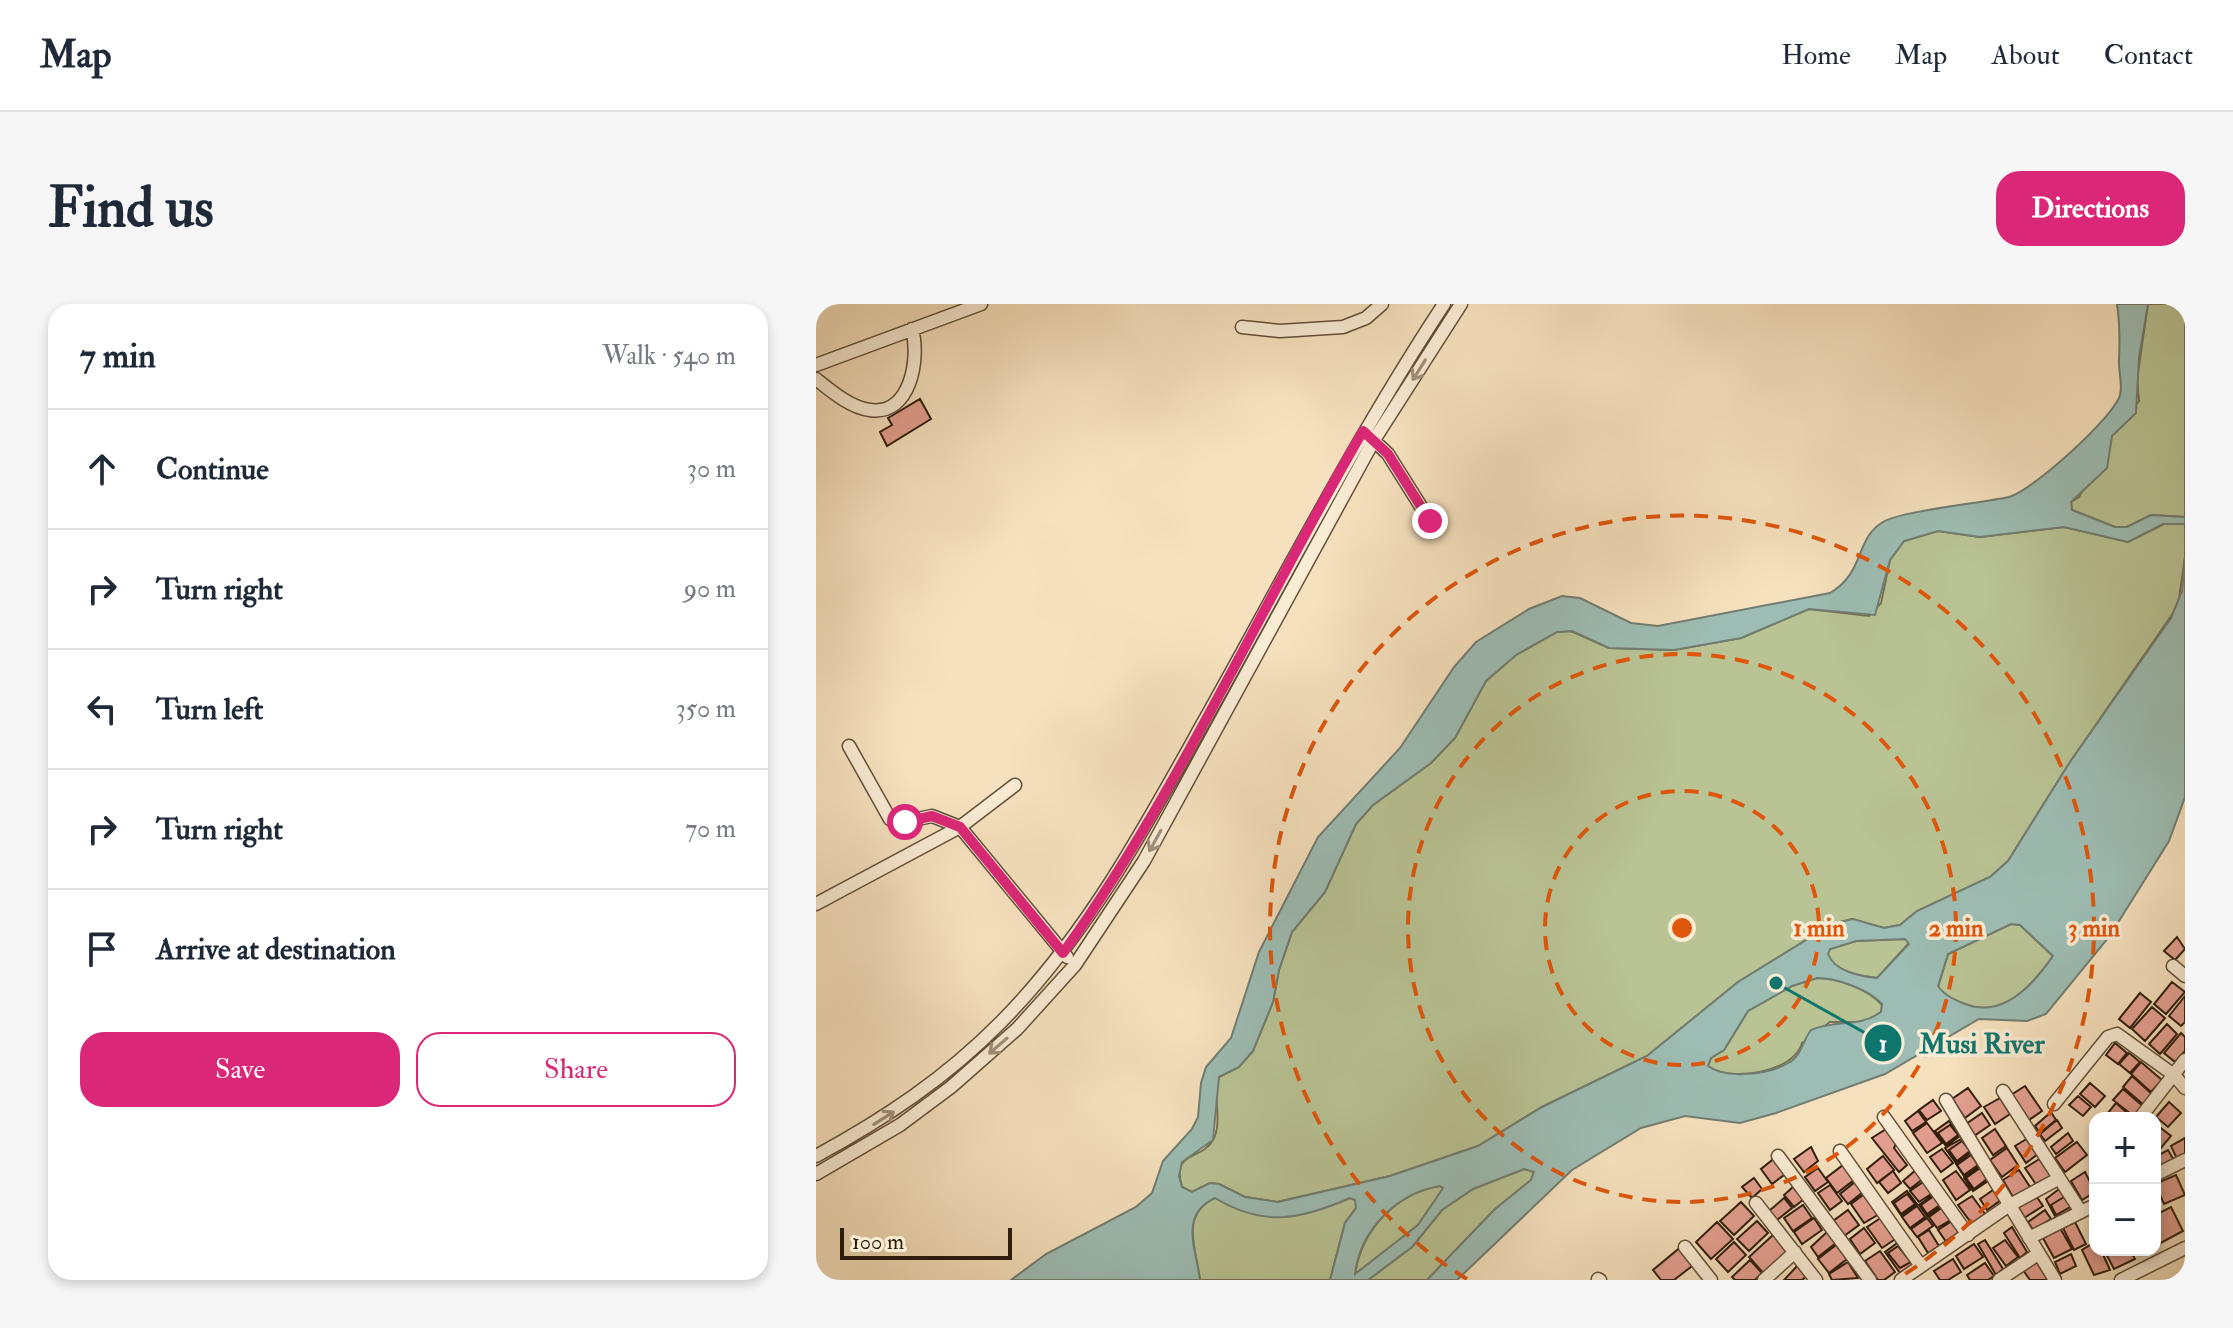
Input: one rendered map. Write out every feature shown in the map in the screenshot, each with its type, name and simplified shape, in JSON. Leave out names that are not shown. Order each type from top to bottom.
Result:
[{"type":"street","points":[[816,365],[981,304]]},
{"type":"street","points":[[1242,327],[1280,331],[1343,327],[1366,318],[1382,304]]},
{"type":"street","points":[[816,1156],[913,1099],[951,1069],[1002,1022],[1063,953],[1100,901],[1143,829],[1363,431],[1444,304]]},
{"type":"street","points":[[816,1174],[900,1125],[951,1087],[1017,1029],[1075,965],[1144,861],[1374,440],[1461,304]]},
{"type":"street","points":[[816,379],[850,403],[866,410],[879,411],[907,392],[915,341],[912,329]]},
{"type":"street","points":[[1363,431],[1388,454],[1430,521]]},
{"type":"street","points":[[849,746],[890,819],[898,823],[932,816],[960,827],[1075,965]]},
{"type":"street","points":[[816,904],[960,827],[1015,785]]},
{"type":"street","points":[[2173,966],[2185,976]]},
{"type":"street","points":[[2054,1104],[2108,1037],[2117,1034],[2174,1075],[2185,1088]]},
{"type":"street","points":[[2145,1112],[2185,1060]]},
{"type":"street","points":[[2003,1091],[2081,1212]]},
{"type":"street","points":[[1946,1100],[2055,1280]]},
{"type":"street","points":[[1884,1117],[1968,1235]]},
{"type":"street","points":[[1840,1151],[1921,1266]]},
{"type":"street","points":[[1778,1156],[1870,1280]]},
{"type":"street","points":[[2161,1172],[2185,1160]]},
{"type":"street","points":[[1901,1280],[2008,1206],[2058,1179]]},
{"type":"street","points":[[1756,1203],[1816,1280]]},
{"type":"street","points":[[2029,1238],[2089,1208]]},
{"type":"street","points":[[1685,1247],[1711,1280]]},
{"type":"street","points":[[2121,1280],[2185,1248]]},
{"type":"street","points":[[1764,1280],[1795,1252]]},
{"type":"street","points":[[1999,1280],[2038,1254]]},
{"type":"green space","points":[[2148,304],[2181,304],[2185,312],[2185,517],[2151,515],[2127,527],[2115,527],[2072,510],[2071,502],[2079,497],[2112,436],[2139,401],[2137,379]]},
{"type":"green space","points":[[2164,524],[2185,524],[2185,557],[2178,606],[2070,762],[2008,861],[1990,877],[1917,911],[1900,925],[1884,928],[1852,919],[1832,924],[1738,982],[1647,1056],[1542,1107],[1478,1146],[1390,1176],[1277,1202],[1245,1197],[1219,1184],[1210,1183],[1192,1192],[1182,1187],[1180,1175],[1184,1161],[1208,1147],[1216,1133],[1219,1077],[1239,1067],[1253,1051],[1273,1002],[1279,970],[1292,932],[1325,892],[1356,824],[1373,805],[1431,763],[1455,738],[1486,681],[1516,655],[1557,632],[1571,631],[1609,648],[1674,650],[1741,638],[1809,609],[1869,616],[1881,603],[1890,560],[1904,541],[1938,531],[1980,537],[2064,527],[2128,542]]},
{"type":"green space","points":[[2011,924],[2020,925],[2053,956],[2027,988],[2005,1003],[1979,1008],[1958,1001],[1938,987],[1948,954]]},
{"type":"green space","points":[[1906,939],[1909,943],[1877,978],[1842,969],[1827,954],[1830,949],[1856,941]]},
{"type":"green space","points":[[1817,978],[1861,989],[1882,1005],[1881,1012],[1865,1022],[1830,1022],[1802,1043],[1797,1053],[1775,1068],[1731,1074],[1708,1066],[1711,1058],[1724,1050],[1748,1011],[1792,986]]},
{"type":"green space","points":[[1524,1169],[1534,1172],[1531,1180],[1494,1210],[1427,1280],[1368,1280],[1412,1247],[1442,1210],[1473,1189]]},
{"type":"green space","points":[[1440,1186],[1444,1188],[1418,1225],[1355,1275],[1365,1243],[1383,1216],[1409,1197]]},
{"type":"green space","points":[[1215,1197],[1248,1211],[1282,1215],[1316,1210],[1350,1198],[1356,1200],[1356,1208],[1345,1223],[1330,1280],[1200,1280],[1193,1245],[1193,1223],[1197,1213]]},
{"type":"water","points":[[2117,304],[2148,304],[2139,358],[2136,413],[2112,436],[2107,468],[2071,502],[2072,510],[2115,527],[2127,527],[2151,515],[2185,517],[2185,524],[2163,524],[2128,542],[2064,527],[1980,537],[1938,531],[1904,541],[1890,560],[1875,615],[1809,609],[1741,638],[1674,650],[1609,648],[1572,631],[1557,632],[1516,655],[1486,681],[1455,738],[1431,763],[1373,805],[1356,824],[1325,892],[1292,932],[1279,970],[1273,1002],[1253,1051],[1239,1067],[1219,1077],[1213,1140],[1182,1162],[1179,1176],[1182,1187],[1192,1192],[1210,1183],[1219,1184],[1245,1197],[1278,1202],[1390,1176],[1478,1146],[1542,1107],[1647,1056],[1738,982],[1832,924],[1853,919],[1884,928],[1900,925],[1917,911],[1990,877],[2008,861],[2070,762],[2171,618],[2182,591],[2185,557],[2185,797],[2169,841],[2109,937],[2046,1014],[2027,1021],[1979,1019],[1885,1074],[1776,1113],[1740,1123],[1685,1116],[1641,1128],[1572,1170],[1457,1280],[1427,1280],[1494,1210],[1531,1180],[1534,1172],[1524,1169],[1473,1189],[1442,1210],[1412,1247],[1368,1280],[1330,1280],[1345,1223],[1356,1208],[1355,1200],[1350,1198],[1298,1215],[1266,1217],[1215,1198],[1204,1205],[1193,1223],[1193,1244],[1200,1280],[1011,1280],[1046,1254],[1136,1207],[1152,1193],[1163,1161],[1192,1129],[1198,1117],[1201,1083],[1206,1067],[1231,1038],[1259,952],[1318,837],[1400,748],[1454,667],[1476,642],[1529,609],[1562,596],[1580,598],[1631,623],[1658,626],[1830,593],[1849,576],[1868,537],[1883,522],[1924,511],[2009,497],[2020,492],[2052,468],[2104,419],[2120,395]],"holes":[[[2011,924],[2020,925],[2053,956],[2037,977],[2016,996],[1992,1007],[1979,1007],[1954,999],[1938,986],[1948,954]],[[1905,939],[1909,944],[1877,978],[1842,969],[1831,960],[1828,954],[1830,949],[1856,941]],[[1817,978],[1842,982],[1876,999],[1882,1004],[1881,1012],[1864,1020],[1811,1030],[1794,1059],[1772,1070],[1737,1074],[1708,1066],[1711,1058],[1724,1050],[1748,1011],[1792,986]],[[1443,1188],[1418,1225],[1355,1274],[1364,1243],[1383,1216],[1424,1190]]]},
{"type":"building","points":[[920,399],[931,419],[887,446],[880,432],[892,425],[888,418]]},
{"type":"building","points":[[2177,937],[2185,949],[2175,960],[2164,951]]},
{"type":"building","points":[[2172,982],[2185,992],[2166,1014],[2154,1004]]},
{"type":"building","points":[[2140,993],[2151,1002],[2130,1028],[2119,1019]]},
{"type":"building","points":[[2185,996],[2185,1022],[2181,1026],[2169,1016]]},
{"type":"building","points":[[2152,1007],[2165,1018],[2145,1041],[2132,1029]]},
{"type":"building","points":[[2167,1024],[2177,1034],[2160,1054],[2149,1044]]},
{"type":"building","points":[[2181,1033],[2185,1037],[2185,1051],[2175,1062],[2164,1053]]},
{"type":"building","points":[[2115,1043],[2127,1053],[2118,1064],[2106,1055]]},
{"type":"building","points":[[2129,1053],[2140,1062],[2130,1073],[2119,1064]]},
{"type":"building","points":[[2141,1062],[2162,1080],[2151,1092],[2131,1074]]},
{"type":"building","points":[[2132,1076],[2154,1096],[2145,1106],[2123,1087]]},
{"type":"building","points":[[2090,1083],[2105,1096],[2095,1107],[2080,1094]]},
{"type":"building","points":[[2025,1086],[2042,1111],[2029,1120],[2011,1095]]},
{"type":"building","points":[[1968,1088],[1981,1106],[1965,1118],[1952,1099]]},
{"type":"building","points":[[2123,1089],[2145,1108],[2141,1112],[2128,1112],[2113,1100]]},
{"type":"building","points":[[2078,1096],[2091,1107],[2083,1116],[2069,1105]]},
{"type":"building","points":[[2000,1098],[2010,1114],[1995,1124],[1984,1107]]},
{"type":"building","points":[[1933,1100],[1941,1111],[1927,1120],[1919,1110]]},
{"type":"building","points":[[2169,1102],[2181,1113],[2168,1127],[2161,1121],[2160,1112]]},
{"type":"building","points":[[2116,1103],[2126,1112],[2109,1112]]},
{"type":"building","points":[[1918,1111],[1926,1122],[1912,1131],[1905,1121]]},
{"type":"building","points":[[2051,1112],[2056,1120],[2040,1133],[2035,1126]]},
{"type":"building","points":[[1982,1113],[1990,1125],[1974,1136],[1966,1124]]},
{"type":"building","points":[[2057,1120],[2062,1128],[2045,1141],[2040,1134]]},
{"type":"building","points":[[1949,1121],[1960,1136],[1946,1146],[1935,1131]]},
{"type":"building","points":[[1927,1123],[1942,1143],[1927,1153],[1913,1133]]},
{"type":"building","points":[[1950,1125],[1958,1135],[1946,1144],[1938,1133]]},
{"type":"building","points":[[2161,1128],[2171,1136],[2161,1148]]},
{"type":"building","points":[[1886,1129],[1896,1144],[1894,1148],[1907,1165],[1899,1172],[1872,1138]]},
{"type":"building","points":[[1995,1129],[2006,1146],[1993,1155],[1982,1138]]},
{"type":"building","points":[[2068,1133],[2073,1141],[2056,1154],[2051,1147]]},
{"type":"building","points":[[1963,1138],[1972,1151],[1956,1163],[1945,1148]]},
{"type":"building","points":[[2028,1138],[2038,1154],[2026,1163],[2015,1146]]},
{"type":"building","points":[[2185,1138],[2185,1156],[2178,1161],[2171,1146]]},
{"type":"building","points":[[1962,1141],[1970,1151],[1957,1161],[1949,1150]]},
{"type":"building","points":[[2077,1142],[2087,1155],[2065,1172],[2055,1158]]},
{"type":"building","points":[[1811,1147],[1818,1161],[1804,1172],[1794,1159]]},
{"type":"building","points":[[2007,1148],[2018,1165],[2002,1177],[1990,1160]]},
{"type":"building","points":[[1942,1149],[1953,1163],[1941,1172],[1930,1157]]},
{"type":"building","points":[[2168,1150],[2175,1162],[2161,1169],[2161,1154]]},
{"type":"building","points":[[1971,1152],[1979,1165],[1964,1176],[1956,1164]]},
{"type":"building","points":[[1971,1155],[1978,1165],[1964,1175],[1957,1165]]},
{"type":"building","points":[[1883,1156],[1894,1170],[1877,1183],[1867,1169]]},
{"type":"building","points":[[1776,1157],[1788,1172],[1772,1184],[1761,1169]]},
{"type":"building","points":[[2041,1158],[2053,1176],[2037,1186],[2025,1168]]},
{"type":"building","points":[[1843,1165],[1854,1180],[1837,1193],[1826,1178]]},
{"type":"building","points":[[1981,1165],[1991,1179],[1973,1191],[1964,1178]]},
{"type":"building","points":[[1818,1168],[1828,1182],[1815,1191],[1805,1177]]},
{"type":"building","points":[[1980,1168],[1987,1179],[1974,1189],[1966,1178]]},
{"type":"building","points":[[1917,1169],[1924,1178],[1910,1189],[1903,1181]]},
{"type":"building","points":[[2019,1170],[2030,1187],[2013,1197],[2003,1180]]},
{"type":"building","points":[[1893,1171],[1901,1183],[1888,1193],[1879,1182]]},
{"type":"building","points":[[1956,1171],[1970,1190],[1956,1200],[1943,1180]]},
{"type":"building","points":[[2085,1172],[2089,1180],[2089,1196],[2082,1200],[2071,1181]]},
{"type":"building","points":[[2176,1175],[2185,1195],[2164,1204],[2161,1181]]},
{"type":"building","points":[[1754,1178],[1762,1189],[1752,1198],[1742,1187]]},
{"type":"building","points":[[1926,1180],[1934,1192],[1919,1202],[1910,1191]]},
{"type":"building","points":[[1855,1182],[1863,1192],[1848,1204],[1840,1194]]},
{"type":"building","points":[[1830,1185],[1842,1201],[1830,1210],[1818,1193]]},
{"type":"building","points":[[1793,1187],[1804,1199],[1794,1207],[1784,1195]]},
{"type":"building","points":[[2059,1189],[2075,1207],[2056,1218],[2046,1199]]},
{"type":"building","points":[[1993,1190],[2001,1200],[1987,1210],[1980,1199]]},
{"type":"building","points":[[1907,1191],[1917,1204],[1901,1215],[1892,1202]]},
{"type":"building","points":[[1867,1192],[1881,1213],[1864,1223],[1851,1204]]},
{"type":"building","points":[[1907,1194],[1915,1204],[1901,1214],[1894,1203]]},
{"type":"building","points":[[1934,1194],[1943,1205],[1927,1216],[1919,1205]]},
{"type":"building","points":[[1934,1196],[1940,1205],[1927,1214],[1921,1205]]},
{"type":"building","points":[[1972,1196],[1988,1218],[1975,1228],[1958,1205]]},
{"type":"building","points":[[2036,1196],[2043,1206],[2024,1218],[2018,1208]]},
{"type":"building","points":[[2064,1197],[2072,1206],[2056,1215],[2051,1205]]},
{"type":"building","points":[[1784,1198],[1792,1208],[1777,1220],[1769,1211]]},
{"type":"building","points":[[1741,1202],[1754,1216],[1734,1235],[1720,1221]]},
{"type":"building","points":[[1803,1205],[1812,1218],[1793,1231],[1784,1218]]},
{"type":"building","points":[[1917,1206],[1925,1217],[1910,1228],[1902,1217]]},
{"type":"building","points":[[1944,1206],[1954,1218],[1937,1228],[1929,1217]]},
{"type":"building","points":[[2171,1207],[2183,1231],[2161,1243],[2161,1212]]},
{"type":"building","points":[[1848,1210],[1859,1225],[1844,1236],[1833,1221]]},
{"type":"building","points":[[2045,1210],[2051,1219],[2033,1230],[2028,1222]]},
{"type":"building","points":[[1882,1217],[1897,1238],[1882,1248],[1867,1227]]},
{"type":"building","points":[[1814,1218],[1822,1230],[1802,1244],[1794,1232]]},
{"type":"building","points":[[1927,1218],[1933,1226],[1917,1237],[1911,1229]]},
{"type":"building","points":[[1955,1219],[1961,1232],[1947,1243],[1938,1230]]},
{"type":"building","points":[[1757,1221],[1768,1233],[1749,1251],[1737,1239]]},
{"type":"building","points":[[1717,1222],[1733,1239],[1711,1259],[1696,1242]]},
{"type":"building","points":[[2075,1222],[2086,1244],[2074,1250],[2063,1228]]},
{"type":"building","points":[[2012,1227],[2027,1252],[2020,1258],[2004,1233]]},
{"type":"building","points":[[1864,1228],[1875,1243],[1860,1254],[1850,1239]]},
{"type":"building","points":[[2060,1228],[2072,1249],[2054,1258],[2043,1238]]},
{"type":"building","points":[[1929,1230],[1939,1246],[1928,1253],[1918,1237]]},
{"type":"building","points":[[1828,1231],[1836,1243],[1818,1257],[1811,1247]]},
{"type":"building","points":[[1773,1235],[1790,1252],[1765,1275],[1749,1257]]},
{"type":"building","points":[[1985,1240],[2003,1269],[1996,1275],[1978,1244]]},
{"type":"building","points":[[2005,1240],[2018,1257],[2006,1266],[1993,1248]]},
{"type":"building","points":[[1900,1241],[1915,1263],[1900,1273],[1885,1252]]},
{"type":"building","points":[[1734,1242],[1746,1255],[1728,1272],[1716,1259]]},
{"type":"building","points":[[1974,1244],[1983,1257],[1964,1269],[1956,1256]]},
{"type":"building","points":[[1836,1245],[1847,1259],[1829,1273],[1818,1259]]},
{"type":"building","points":[[1682,1246],[1696,1263],[1674,1280],[1661,1280],[1653,1270]]},
{"type":"building","points":[[1898,1246],[1911,1262],[1900,1268],[1888,1253]]},
{"type":"building","points":[[2089,1246],[2089,1256],[2104,1256],[2110,1270],[2094,1275],[2082,1250]]},
{"type":"building","points":[[1880,1251],[1895,1272],[1884,1280],[1878,1280],[1865,1261]]},
{"type":"building","points":[[2071,1254],[2076,1266],[2060,1274],[2055,1262]]},
{"type":"building","points":[[2107,1256],[2133,1256],[2135,1259],[2114,1269]]},
{"type":"building","points":[[1953,1259],[1961,1272],[1948,1280],[1940,1280],[1934,1271]]},
{"type":"building","points":[[2037,1259],[2050,1276],[2045,1280],[2030,1280],[2023,1270]]},
{"type":"building","points":[[1750,1260],[1762,1273],[1755,1280],[1735,1280],[1732,1277]]},
{"type":"building","points":[[1848,1262],[1858,1278],[1832,1280],[1829,1274]]},
{"type":"building","points":[[1985,1263],[1994,1276],[1988,1280],[1970,1280],[1967,1275]]},
{"type":"building","points":[[1799,1264],[1809,1274],[1802,1280],[1784,1280]]},
{"type":"place","name":"Musi River","points":[[1776,983]]},
{"type":"route","points":[[905,822],[932,816],[960,827],[1032,919],[1063,953],[1100,901],[1143,829],[1363,431],[1388,454],[1430,521]]}]
